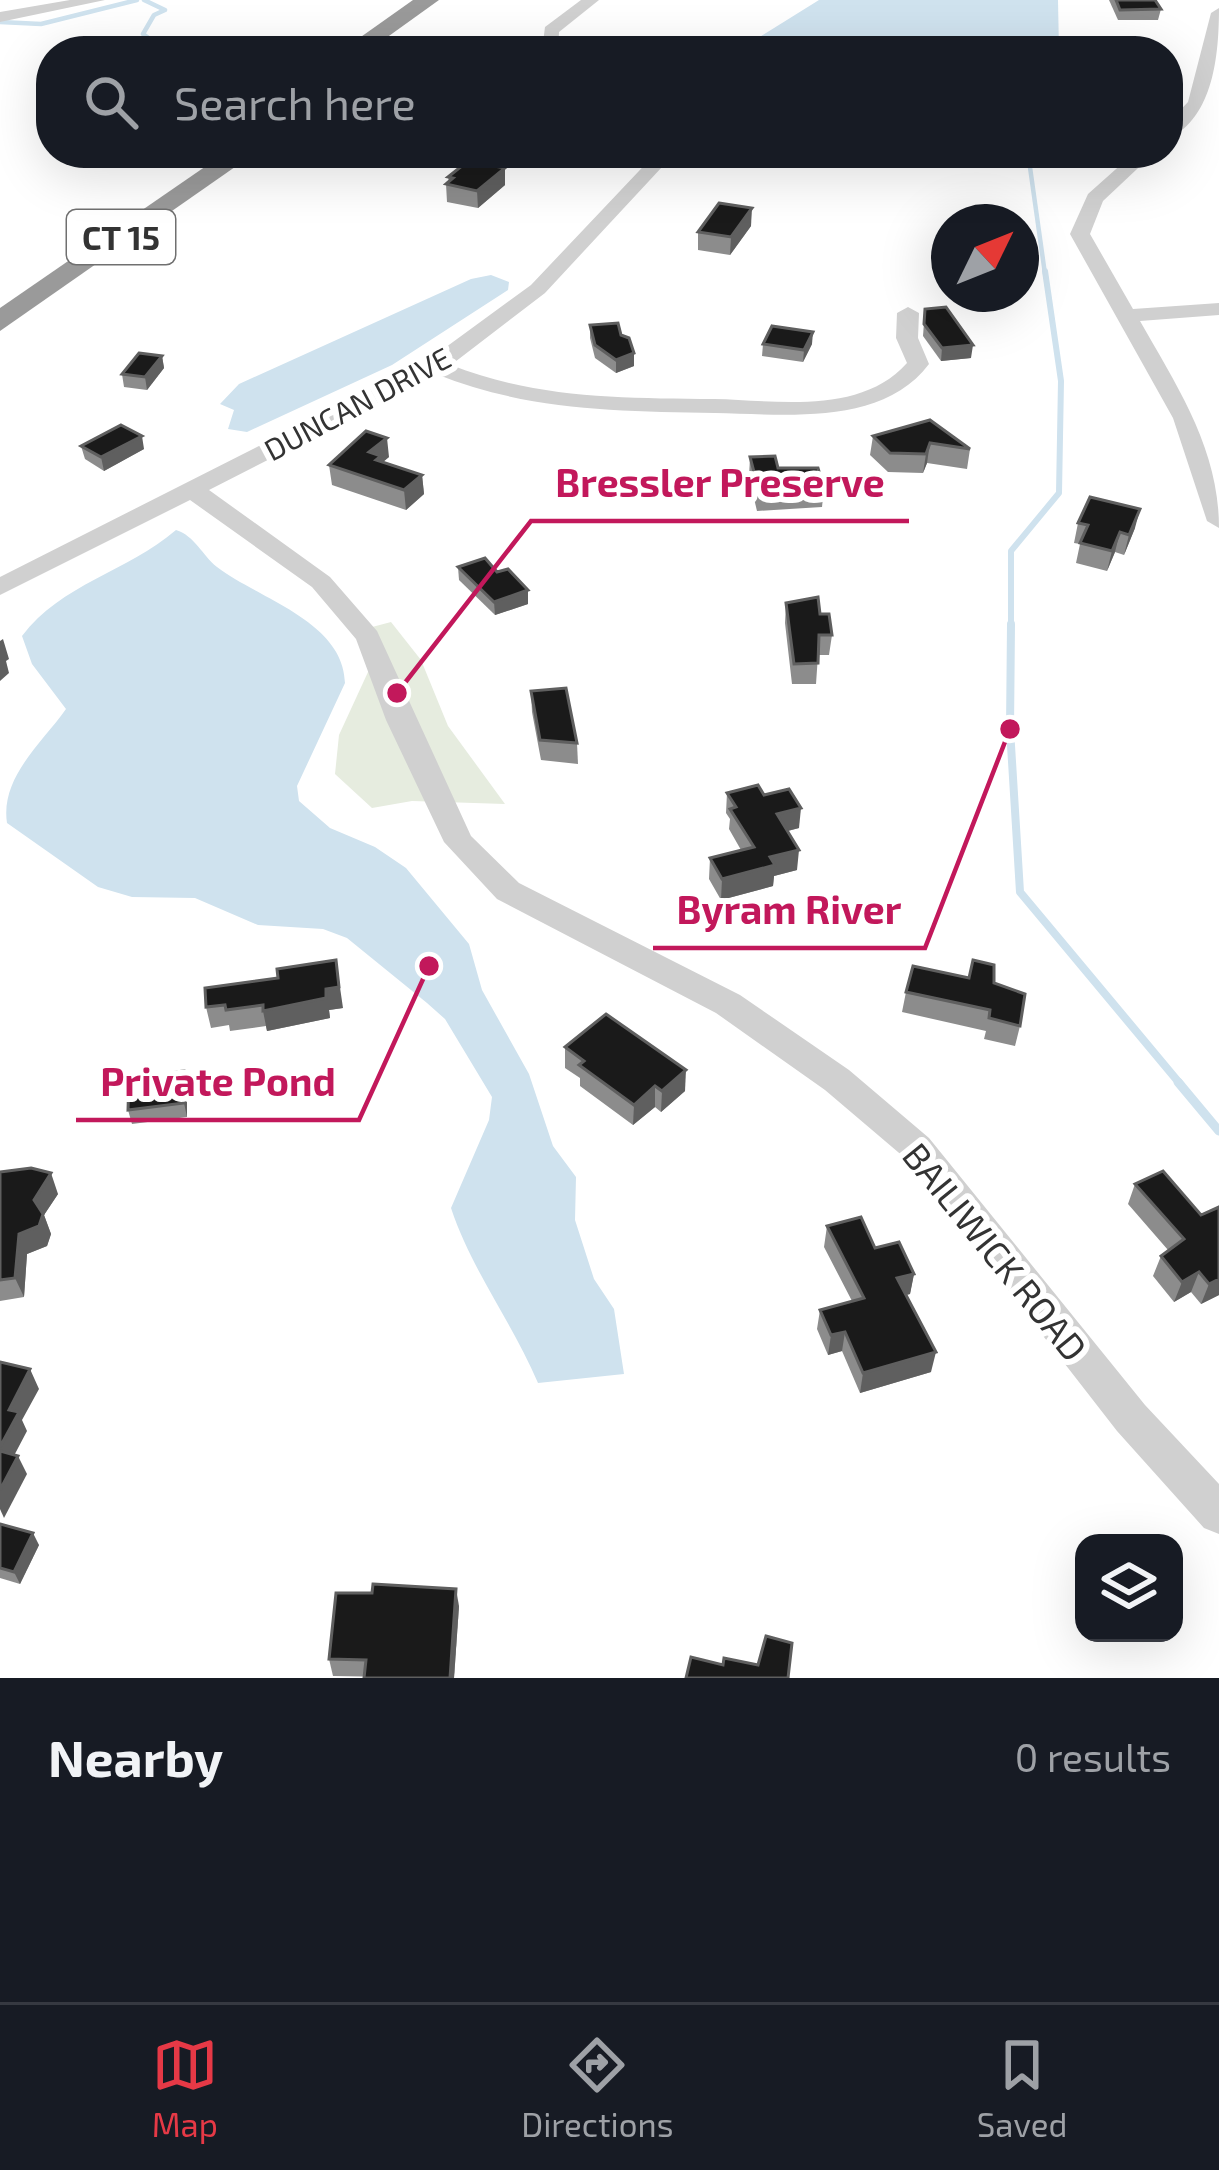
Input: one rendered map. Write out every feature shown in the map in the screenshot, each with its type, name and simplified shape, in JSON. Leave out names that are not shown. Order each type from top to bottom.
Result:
[{"type":"highway","points":[[375,36],[428,0]]},
{"type":"highway","points":[[409,36],[460,0]]},
{"type":"highway","name":"CT 15","points":[[0,293],[182,168]]},
{"type":"highway","name":"CT 15","points":[[0,322],[221,168]]},
{"type":"street","points":[[0,16],[97,0]]},
{"type":"street","points":[[551,36],[551,30],[591,0]]},
{"type":"street","points":[[1183,117],[1196,103],[1219,13]]},
{"type":"street","name":"DUNCAN DRIVE","points":[[0,587],[435,366],[538,290],[652,168]]},
{"type":"street","points":[[1128,168],[1095,196],[1082,215],[1080,234],[1184,418],[1219,521]]},
{"type":"street","points":[[1127,316],[1219,310]]},
{"type":"street","points":[[435,366],[477,384],[583,404],[644,411],[719,406],[781,410],[893,388],[918,364],[908,338],[908,313]]},
{"type":"street","name":"BAILIWICK ROAD","points":[[194,490],[322,583],[368,637],[400,720],[459,842],[508,891],[728,1004],[837,1080],[917,1148],[1130,1418],[1219,1514]]},
{"type":"shaded area","points":[[391,622],[421,660],[448,726],[505,804],[412,801],[372,808],[335,774],[339,735],[374,659],[357,631]]},
{"type":"water","points":[[819,0],[1058,0],[1059,36],[761,36]]},
{"type":"water","points":[[491,275],[509,282],[508,290],[392,365],[247,432],[228,429],[234,410],[220,404],[239,384],[471,279]]},
{"type":"water","points":[[176,530],[217,567],[315,627],[341,661],[345,683],[297,786],[299,801],[330,828],[375,847],[406,868],[469,944],[482,990],[529,1074],[553,1146],[576,1177],[575,1220],[594,1279],[614,1309],[624,1374],[538,1383],[470,1253],[451,1208],[489,1120],[492,1097],[445,1019],[347,938],[323,929],[258,925],[195,898],[132,897],[98,887],[7,823],[10,790],[17,775],[66,709],[32,664],[22,636],[56,603]]},
{"type":"building","points":[[1116,0],[1155,0],[1161,9],[1120,10]]},
{"type":"building","points":[[459,168],[505,168],[477,191],[446,184],[453,178],[448,177]]},
{"type":"building","points":[[719,203],[752,208],[731,237],[698,232]]},
{"type":"building","points":[[925,309],[950,312],[973,345],[942,348],[924,324]]},
{"type":"building","points":[[618,323],[634,353],[616,360],[595,345],[590,325]]},
{"type":"building","points":[[772,326],[813,332],[804,350],[763,344]]},
{"type":"building","points":[[139,353],[162,356],[145,377],[122,374]]},
{"type":"building","points":[[930,420],[970,449],[930,443],[926,454],[890,453],[873,436]]},
{"type":"building","points":[[121,425],[142,436],[101,457],[81,446]]},
{"type":"building","points":[[366,431],[387,438],[369,452],[381,456],[376,460],[422,475],[404,490],[329,465]]},
{"type":"building","points":[[775,456],[778,468],[818,468],[824,488],[759,491],[750,457]]},
{"type":"building","points":[[1090,497],[1140,509],[1129,535],[1120,532],[1112,551],[1080,543],[1088,525],[1078,523]]},
{"type":"building","points":[[485,558],[497,572],[508,569],[528,590],[494,602],[458,567]]},
{"type":"building","points":[[818,597],[820,614],[829,614],[832,635],[819,635],[818,663],[794,664],[786,603]]},
{"type":"building","points":[[566,688],[577,743],[540,740],[531,691]]},
{"type":"building","points":[[758,785],[764,795],[789,789],[801,808],[777,814],[799,850],[770,857],[775,865],[722,879],[710,858],[754,847],[730,809],[736,807],[727,793]]},
{"type":"building","points":[[336,960],[339,987],[326,989],[326,998],[263,1011],[263,1005],[226,1010],[225,1005],[206,1007],[205,988],[278,978],[277,969]]},
{"type":"building","points":[[973,960],[994,965],[994,983],[1025,994],[1020,1026],[989,1018],[990,1010],[906,992],[913,966],[969,978]]},
{"type":"building","points":[[606,1014],[686,1070],[662,1091],[655,1086],[634,1105],[579,1065],[584,1061],[565,1047]]},
{"type":"building","points":[[184,1071],[184,1103],[128,1110],[129,1078]]},
{"type":"building","points":[[31,1168],[51,1173],[34,1200],[43,1214],[39,1226],[19,1234],[15,1278],[0,1280],[0,1172]]},
{"type":"building","points":[[1163,1171],[1201,1215],[1219,1207],[1219,1279],[1209,1284],[1199,1272],[1182,1282],[1161,1256],[1184,1239],[1135,1184]]},
{"type":"building","points":[[861,1217],[875,1248],[899,1242],[914,1274],[897,1278],[936,1352],[863,1373],[845,1332],[831,1335],[820,1310],[864,1298],[827,1226]]},
{"type":"building","points":[[0,1362],[30,1369],[9,1410],[19,1412],[0,1447]]},
{"type":"building","points":[[0,1451],[18,1456],[0,1490]]},
{"type":"building","points":[[0,1524],[33,1533],[14,1572],[0,1568]]},
{"type":"building","points":[[373,1584],[456,1589],[450,1678],[364,1678],[366,1660],[329,1659],[336,1593],[372,1593]]},
{"type":"building","points":[[766,1636],[792,1643],[788,1678],[686,1678],[691,1657],[723,1665],[724,1658],[758,1665]]},
{"type":"waterway","points":[[0,22],[41,24],[137,0]]},
{"type":"waterway","points":[[144,0],[165,10],[154,15],[146,36]]},
{"type":"waterway","points":[[1030,168],[1045,274]]},
{"type":"waterway","points":[[1011,624],[1011,551],[1059,493],[1061,381],[1045,271]]},
{"type":"waterway","points":[[1011,624],[1010,729],[1020,892],[1181,1085]]},
{"type":"waterway","points":[[1178,1082],[1219,1131]]},
{"type":"place","name":"Bressler Preserve","points":[[397,693]]},
{"type":"place","name":"Byram River","points":[[1010,729]]},
{"type":"place","name":"Private Pond","points":[[429,966]]}]
